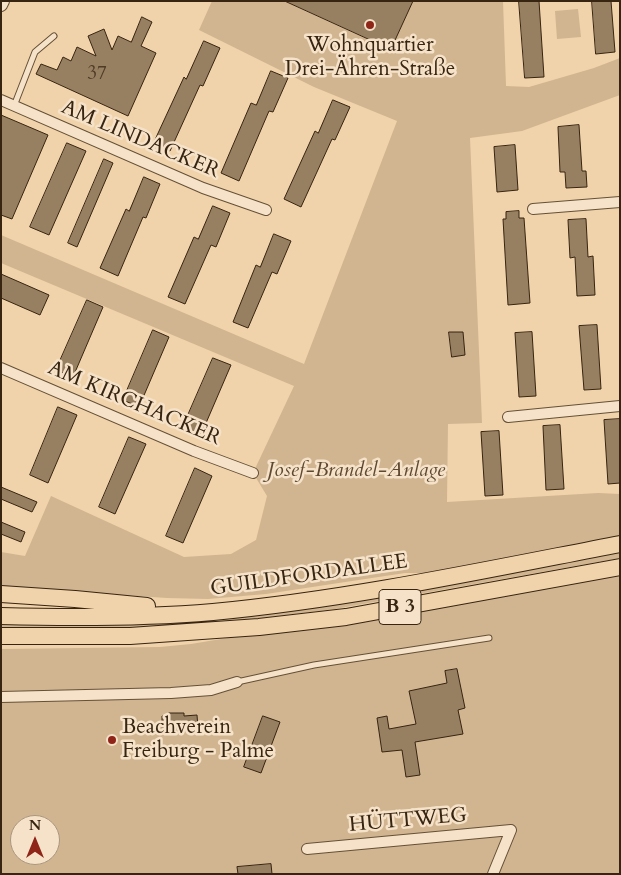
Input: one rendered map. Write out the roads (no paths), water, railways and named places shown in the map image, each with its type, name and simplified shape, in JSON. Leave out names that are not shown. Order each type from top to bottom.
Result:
[{"type":"highway","name":"GUILDFORDALLEE","points":[[1,616],[86,618],[212,612],[292,603],[620,544]]},
{"type":"highway","name":"GUILDFORDALLEE","points":[[1,636],[130,636],[259,627],[346,616],[620,567]]},
{"type":"highway","points":[[1,594],[212,612]]},
{"type":"street","points":[[1,5],[3,1]]},
{"type":"street","name":"AM LINDACKER","points":[[1,100],[203,188],[266,210]]},
{"type":"street","points":[[533,209],[620,202]]},
{"type":"street","name":"AM KIRCHACKER","points":[[1,368],[194,451],[253,473]]},
{"type":"street","points":[[508,417],[620,406]]},
{"type":"street","points":[[1,697],[171,693],[211,690],[237,682]]},
{"type":"street","name":"HÜTTWEG","points":[[307,849],[511,830],[493,874]]},
{"type":"lane","points":[[14,106],[35,52],[54,36]]},
{"type":"lane","points":[[237,682],[314,665],[489,638]]},
{"type":"place","name":"Wohnquartier Drei-Ähren-Straße","points":[[370,25]]},
{"type":"place","name":"Beachverein Freiburg - Palme","points":[[112,740]]},
{"type":"park label","name":"Josef-Brandel-Anlage","points":[[356,471]]}]
